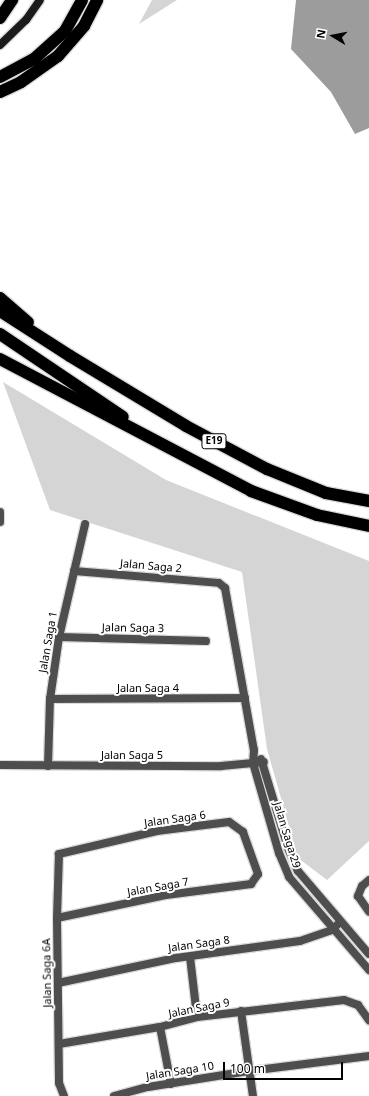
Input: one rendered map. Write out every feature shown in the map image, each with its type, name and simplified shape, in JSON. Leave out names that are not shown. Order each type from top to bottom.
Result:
[{"type":"highway","points":[[0,18],[12,0]]},
{"type":"highway","points":[[0,77],[34,59],[65,31],[82,0]]},
{"type":"highway","points":[[0,92],[21,82],[58,56],[84,26],[97,0]]},
{"type":"highway","points":[[0,298],[70,356]]},
{"type":"highway","name":"E19","points":[[0,311],[70,356],[186,426],[267,469],[326,493],[369,501]]},
{"type":"highway","name":"E19","points":[[0,334],[170,449],[251,491],[317,516],[369,526]]},
{"type":"highway","points":[[0,359],[170,449]]},
{"type":"street","points":[[0,45],[26,20],[40,0]]},
{"type":"street","points":[[0,512],[0,522]]},
{"type":"street","name":"Jalan Saga 1","points":[[48,766],[50,699],[59,637],[86,524]]},
{"type":"street","name":"Jalan Saga 2","points":[[74,571],[219,583],[225,588]]},
{"type":"street","name":"Jalan Saga 29","points":[[225,588],[254,750],[253,763],[289,878],[332,930],[369,970]]},
{"type":"street","name":"Jalan Saga 3","points":[[59,637],[206,640]]},
{"type":"street","name":"Jalan Saga 4","points":[[50,699],[245,698]]},
{"type":"street","name":"Jalan Saga 29","points":[[254,750],[264,762],[288,848],[298,871],[340,922],[369,954]]},
{"type":"street","name":"Jalan Saga 5","points":[[0,765],[221,766],[264,762]]},
{"type":"street","name":"Jalan Saga 6","points":[[63,851],[157,831],[229,822],[243,832],[258,874]]},
{"type":"street","name":"Jalan Saga 6A","points":[[63,851],[59,854],[57,861],[57,918],[59,1083],[64,1096]]},
{"type":"street","name":"Jalan Saga 7","points":[[57,918],[166,895],[251,884],[258,874]]},
{"type":"street","points":[[369,880],[358,891],[358,896],[369,912]]},
{"type":"street","name":"Jalan Saga 8","points":[[58,983],[176,958],[300,941],[332,930],[340,922]]},
{"type":"street","points":[[190,957],[197,1017]]},
{"type":"street","name":"Jalan Saga 9","points":[[59,1044],[160,1027],[197,1017],[344,1000],[358,1005],[369,1020]]},
{"type":"street","points":[[241,1011],[253,1096]]},
{"type":"street","points":[[160,1027],[171,1084]]},
{"type":"street","name":"Jalan Saga 10","points":[[114,1096],[171,1084],[249,1071],[369,1056]]},
{"type":"shaded area","points":[[152,0],[177,0],[139,24]]},
{"type":"shaded area","points":[[296,0],[369,0],[369,128],[355,134],[331,92],[291,49]]},
{"type":"shaded area","points":[[3,382],[166,480],[369,561],[369,841],[327,880],[298,858],[267,749],[242,572],[50,510]]}]
